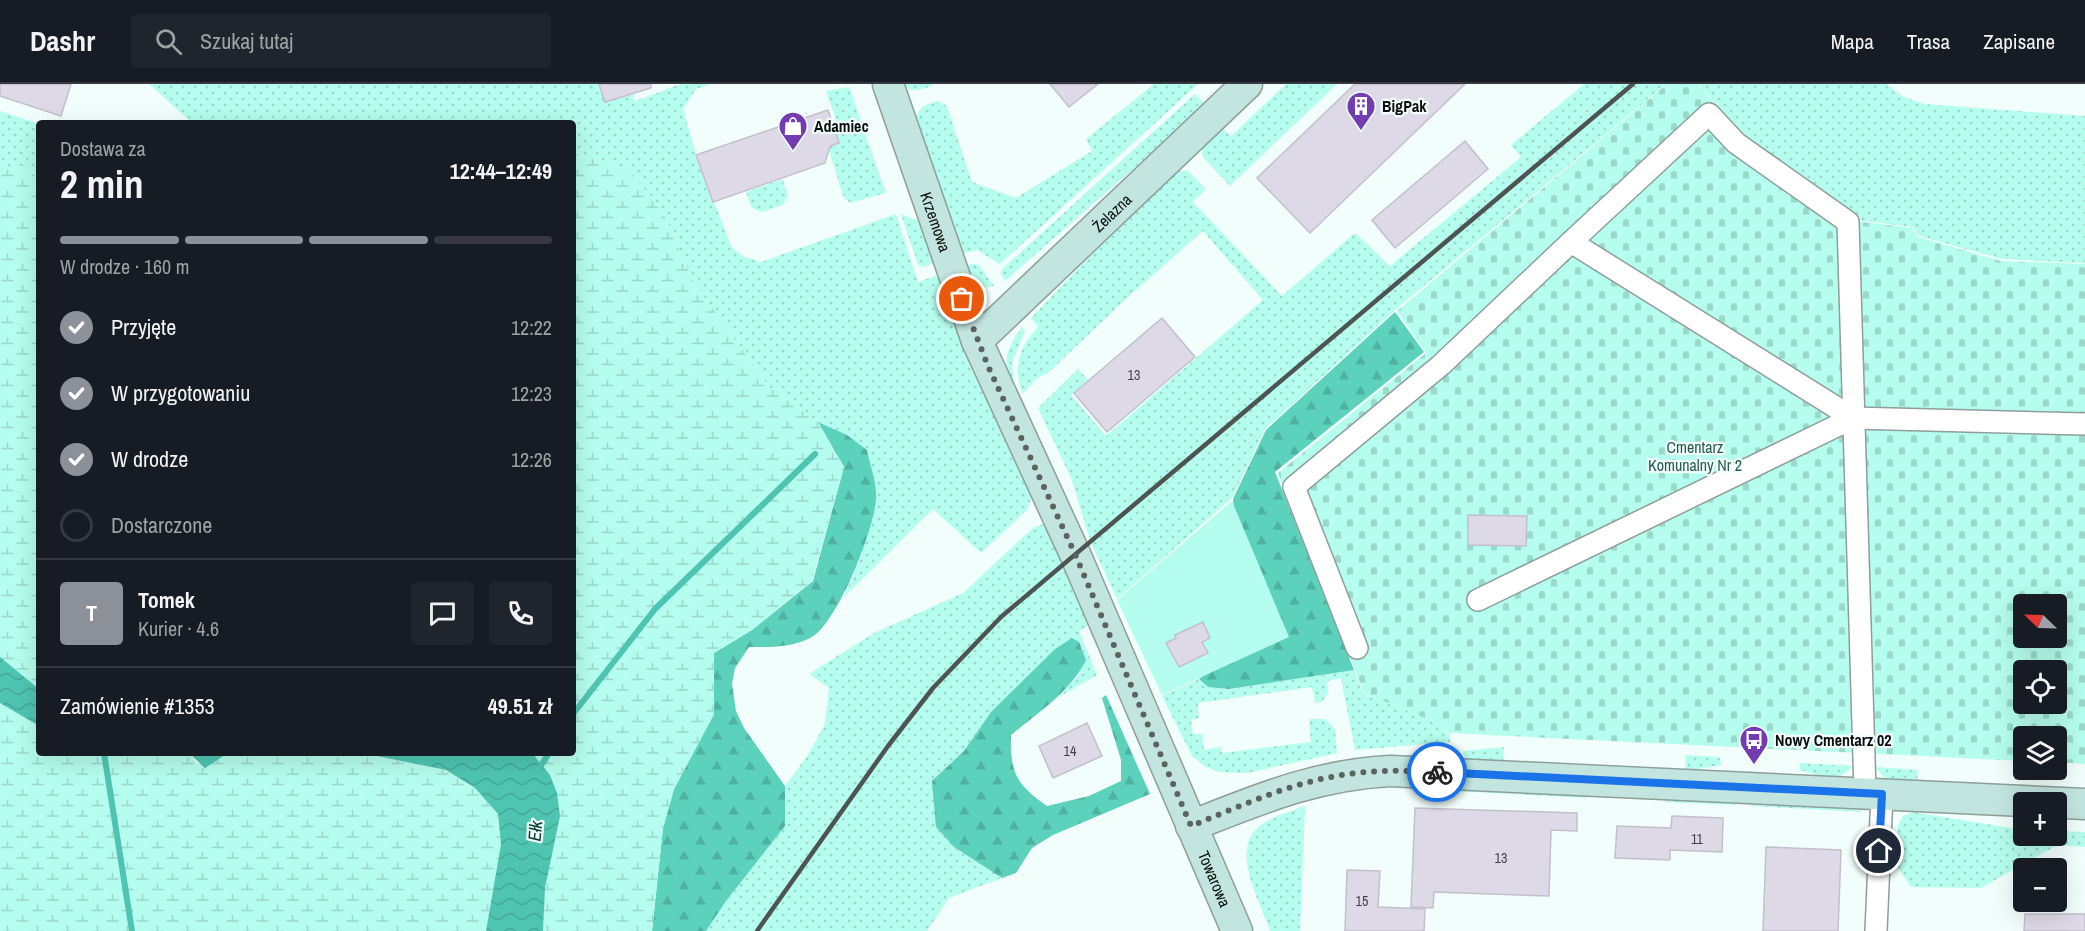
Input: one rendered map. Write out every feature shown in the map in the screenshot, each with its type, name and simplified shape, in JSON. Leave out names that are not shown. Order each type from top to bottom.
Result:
[{"type":"street","name":"Krzemowa","points":[[888,84],[977,341],[1075,554]]},
{"type":"street","name":"Żelazna","points":[[977,341],[1247,84]]},
{"type":"street","points":[[1357,648],[1294,487],[1441,365],[1709,114],[1736,143],[1848,222],[1853,418],[1873,793],[1876,931]]},
{"type":"street","points":[[1571,242],[1853,418]]},
{"type":"street","points":[[1478,600],[1853,418],[2085,424]]},
{"type":"street","name":"Towarowa","points":[[1075,554],[1237,931]]},
{"type":"street","points":[[1191,826],[1305,783],[1362,772],[1416,771],[2085,804]]},
{"type":"green space","points":[[149,84],[629,84],[635,101],[681,84],[711,84],[696,89],[683,109],[696,154],[732,248],[745,257],[761,262],[896,214],[918,282],[938,275],[970,367],[1033,494],[1027,510],[981,553],[933,509],[843,598],[862,554],[847,435],[818,422],[769,387],[694,283],[664,214],[630,171],[576,154],[576,120],[189,120]]},
{"type":"green space","points":[[900,84],[934,84],[917,90],[908,89]]},
{"type":"green space","points":[[1154,84],[1198,84],[1000,264],[977,250],[956,255],[915,117],[923,106],[938,101],[947,106],[972,182],[1016,198],[1092,151],[1086,139]]},
{"type":"green space","points":[[1286,84],[1337,84],[1230,186],[1203,157],[1204,143],[1220,126],[1231,136]]},
{"type":"green space","points":[[1584,84],[1666,84],[1395,310],[1265,429],[1232,498],[1117,599],[1091,543],[1071,478],[1038,408],[1078,369],[1088,380],[1071,395],[1106,436],[1263,300],[1203,231],[1127,298],[1048,373],[1037,378],[1023,394],[1018,376],[1019,358],[1026,342],[1038,327],[1031,318],[1172,171],[1188,171],[1206,189],[1193,202],[1282,296],[1355,233],[1390,266],[1521,157],[1511,145]]},
{"type":"green space","name":"Cmentarz Komunalny Nr 2","points":[[1667,84],[1697,84],[1742,135],[1862,222],[1912,228],[1918,237],[2001,261],[2085,264],[2085,764],[2067,763],[2067,726],[2013,726],[2013,761],[1449,733],[1437,723],[1364,693],[1278,473],[1426,353],[1397,311]]},
{"type":"green space","points":[[1698,84],[1886,84],[1904,97],[1924,104],[2085,116],[2085,263],[2002,259],[1919,236],[1913,227],[1863,221],[1742,134]]},
{"type":"green space","points":[[849,87],[861,121],[839,128],[826,91]]},
{"type":"green space","points":[[1195,94],[1206,105],[1005,281],[1001,274],[1002,269]]},
{"type":"green space","points":[[0,111],[36,123],[36,177],[25,165],[0,171]]},
{"type":"green space","points":[[862,125],[886,193],[850,203],[843,196],[828,147],[839,143],[836,134]]},
{"type":"green space","points":[[576,154],[630,171],[664,214],[694,283],[769,387],[818,422],[844,467],[812,581],[752,630],[714,653],[714,714],[674,789],[663,828],[652,931],[543,931],[544,894],[558,818],[558,802],[554,786],[546,770],[534,756],[576,756]]},
{"type":"green space","points":[[25,165],[36,177],[36,687],[0,658],[0,171]]},
{"type":"green space","points":[[782,179],[788,195],[783,205],[762,212],[752,208],[746,192]]},
{"type":"green space","points":[[901,214],[921,222],[934,263],[923,267],[918,265]]},
{"type":"green space","points":[[972,264],[979,265],[994,286],[982,287],[970,281],[960,268]]},
{"type":"green space","points":[[1395,312],[1424,352],[1275,472],[1354,670],[1229,689],[1208,687],[1199,679],[1231,657],[1236,536],[1233,499],[1266,430]]},
{"type":"green space","points":[[1022,327],[1025,332],[1012,362],[1014,387],[1006,364],[1012,342]]},
{"type":"green space","points":[[818,422],[847,435],[867,450],[876,496],[870,529],[844,594],[822,628],[812,637],[797,643],[749,647],[735,668],[732,684],[736,711],[744,728],[785,786],[785,826],[726,901],[706,931],[652,931],[663,828],[674,789],[714,714],[714,653],[752,630],[813,581],[844,467]]},
{"type":"green space","points":[[1232,501],[1289,637],[1162,695],[1117,600]]},
{"type":"green space","points":[[1048,523],[1093,623],[1079,631],[1097,675],[1059,697],[1079,674],[1083,649],[1073,638],[991,712],[964,751],[933,781],[954,847],[1002,878],[949,898],[927,931],[706,931],[726,901],[785,826],[785,786],[808,755],[825,724],[829,688],[809,674],[874,633],[963,593],[1034,527]]},
{"type":"green space","points":[[1072,638],[1079,642],[1086,660],[1063,692],[1011,735],[1012,759],[1017,776],[1028,791],[1047,806],[1089,796],[1121,781],[1121,760],[1102,698],[1106,695],[1150,794],[1053,835],[1032,848],[1016,873],[1002,878],[954,847],[936,827],[932,781],[964,751],[991,712],[1055,649]]},
{"type":"green space","points":[[1354,670],[1363,693],[1437,723],[1450,735],[1450,742],[1355,750],[1341,678],[1327,681],[1328,693],[1322,702],[1315,703],[1312,687],[1198,703],[1199,718],[1191,720],[1193,734],[1202,734],[1204,750],[1221,747],[1222,753],[1311,742],[1309,719],[1325,719],[1335,729],[1337,753],[1248,773],[1219,772],[1204,766],[1192,756],[1162,696],[1199,679],[1209,687],[1229,689]]},
{"type":"green space","points":[[0,703],[36,724],[36,756],[191,756],[197,764],[220,756],[377,756],[446,770],[475,788],[498,814],[501,844],[486,931],[0,931]]},
{"type":"green space","points":[[1504,747],[1503,762],[1468,761],[1463,754],[1463,751]]},
{"type":"green space","points":[[1450,752],[1443,760],[1367,759]]},
{"type":"green space","points":[[1686,755],[1719,757],[1722,765],[1685,771]]},
{"type":"green space","points":[[1800,763],[1853,766],[1840,775],[1828,777],[1800,770]]},
{"type":"green space","points":[[1875,767],[1918,770],[1917,782],[1886,779]]},
{"type":"green space","points":[[1418,785],[1583,793],[1587,798],[1414,789]]},
{"type":"green space","points":[[1671,794],[1736,802],[1736,805],[1665,802]]},
{"type":"green space","points":[[1751,803],[1858,807],[1863,812],[1751,806]]},
{"type":"green space","points":[[1305,806],[1300,931],[1270,931],[1249,876],[1247,847],[1252,834],[1262,824]]},
{"type":"green space","points":[[1913,812],[2013,828],[2013,846],[2055,846],[2034,858],[2013,858],[2013,870],[1981,888],[1911,887],[1896,865],[1898,825],[1903,816]]},
{"type":"green space","points":[[2067,831],[2085,832],[2085,847],[2067,846]]},
{"type":"water","points":[[0,657],[36,687],[36,724],[0,703]]},
{"type":"water","points":[[192,756],[223,756],[205,768]]},
{"type":"water","name":"Ełk","points":[[377,756],[535,756],[550,775],[557,793],[560,816],[545,888],[543,931],[486,931],[501,844],[498,814],[475,788],[446,770]]},
{"type":"building","points":[[0,84],[71,84],[61,116],[0,96]]},
{"type":"building","points":[[599,84],[651,84],[651,88],[605,102]]},
{"type":"building","points":[[1050,84],[1098,84],[1069,107]]},
{"type":"building","name":"BigPak","points":[[1355,84],[1465,84],[1310,233],[1257,178]]},
{"type":"building","points":[[828,110],[839,143],[830,146],[825,163],[713,202],[696,155]]},
{"type":"building","points":[[1465,141],[1488,169],[1395,248],[1372,220]]},
{"type":"building","points":[[1162,318],[1195,357],[1107,432],[1074,393]]},
{"type":"building","points":[[1468,515],[1527,516],[1526,546],[1468,545]]},
{"type":"building","points":[[1203,622],[1210,638],[1202,642],[1208,653],[1179,667],[1166,643],[1176,638],[1175,635]]},
{"type":"building","points":[[1087,723],[1102,756],[1053,778],[1039,746]]},
{"type":"building","points":[[1415,808],[1577,813],[1577,831],[1551,830],[1549,896],[1434,892],[1433,908],[1411,907]]},
{"type":"building","points":[[1672,816],[1723,818],[1722,852],[1670,850],[1670,860],[1615,858],[1617,826],[1671,828]]},
{"type":"building","points":[[1766,847],[1841,850],[1838,931],[1763,931]]},
{"type":"building","points":[[1347,870],[1380,871],[1378,907],[1425,909],[1424,931],[1345,931]]},
{"type":"building","points":[[2025,914],[2085,914],[2085,931],[2024,931]]},
{"type":"waterway","points":[[576,710],[655,609],[815,454]]},
{"type":"waterway","points":[[104,756],[132,931]]},
{"type":"waterway","points":[[538,770],[547,756]]},
{"type":"railway","points":[[757,931],[888,746],[933,688],[1001,617],[1633,84]]},
{"type":"way so far","points":[[962,299],[988,366],[1075,554],[1191,826],[1281,791],[1332,776],[1362,772],[1437,772]]},
{"type":"place","name":"BigPak","points":[[1361,132]]},
{"type":"place","name":"Adamiec","points":[[793,152]]},
{"type":"place","name":"Nowy Cmentarz 02","points":[[1754,766]]},
{"type":"route","points":[[1437,772],[1882,794],[1879,851]]}]
